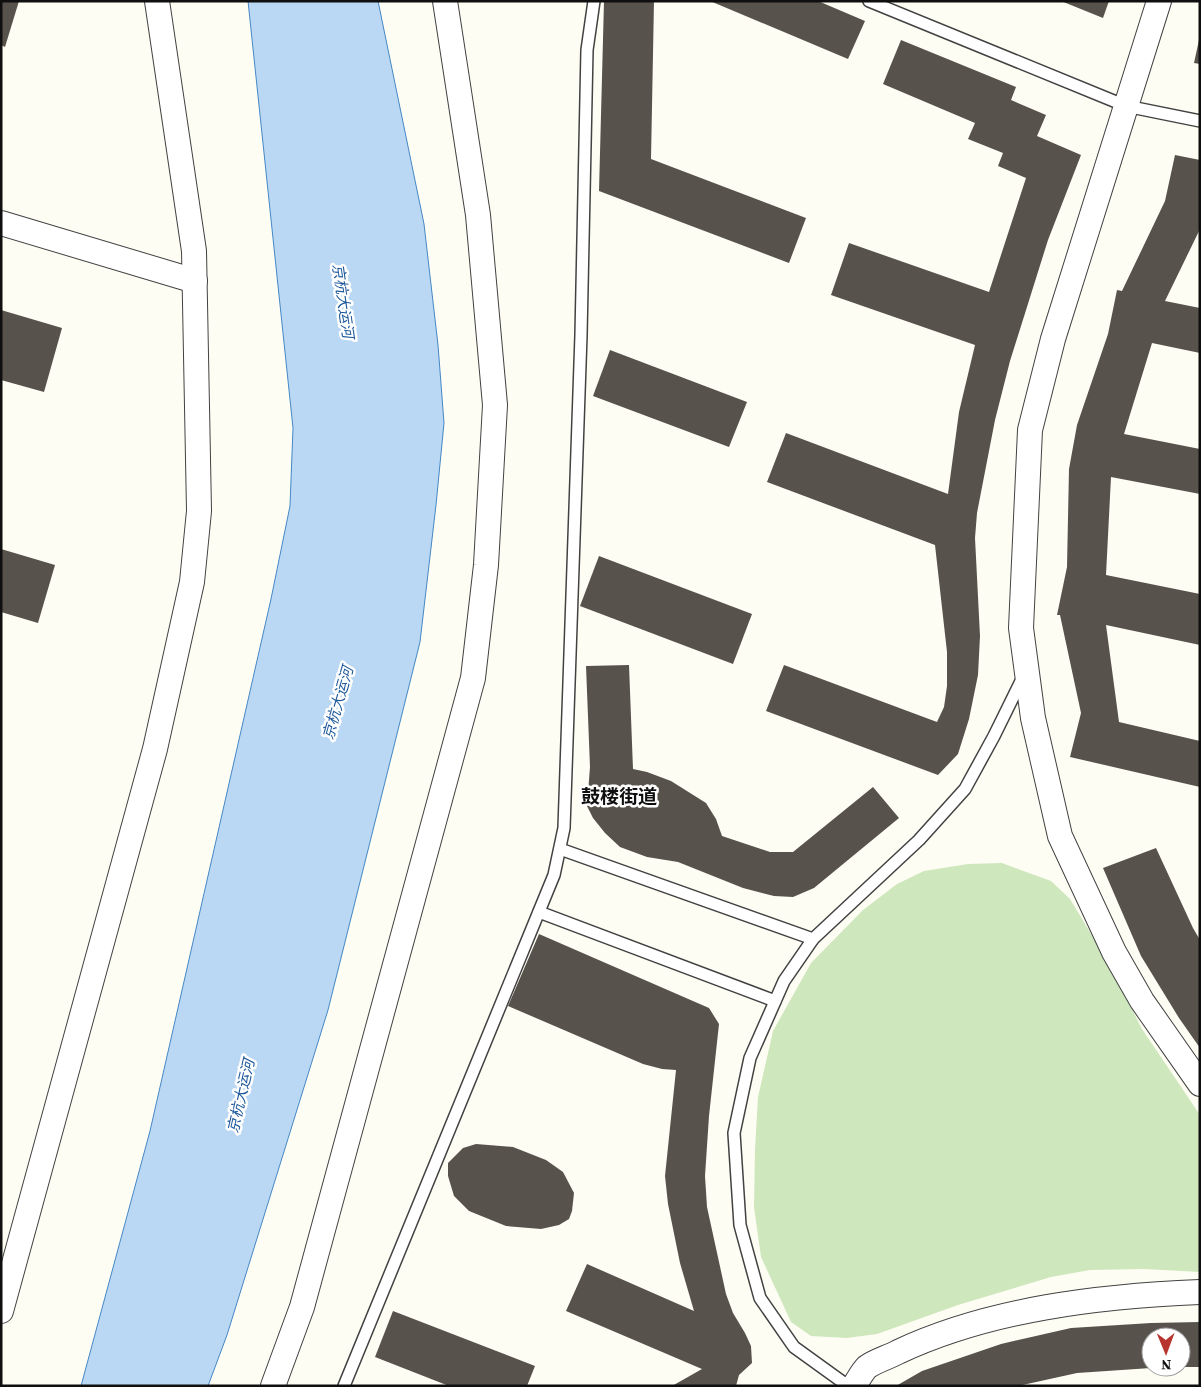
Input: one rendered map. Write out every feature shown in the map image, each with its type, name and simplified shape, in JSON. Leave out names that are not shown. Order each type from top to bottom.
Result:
[{"type":"street","points":[[1,1310],[155,749],[192,582],[199,511],[194,251],[157,1]]},
{"type":"street","points":[[273,1386],[302,1307],[473,678],[486,565],[496,405],[478,215],[445,1]]},
{"type":"street","points":[[1159,1],[1052,339],[1030,430],[1021,628],[1033,718],[1060,836],[1114,952],[1142,1001],[1200,1084]]},
{"type":"street","points":[[1,223],[195,281]]},
{"type":"street","points":[[854,1386],[868,1367],[912,1346],[980,1322],[1128,1296],[1200,1292]]},
{"type":"lane","points":[[344,1386],[554,875],[564,828],[581,335],[587,50],[594,1]]},
{"type":"lane","points":[[869,1],[1126,106],[1200,121]]},
{"type":"lane","points":[[848,1386],[794,1347],[760,1298],[740,1225],[734,1133],[750,1058],[784,981],[813,939],[919,840],[965,789],[994,736],[1026,670]]},
{"type":"lane","points":[[560,850],[813,939]]},
{"type":"lane","points":[[539,912],[775,1001]]},
{"type":"green space","points":[[1002,863],[1051,881],[1070,899],[1108,962],[1142,1029],[1200,1115],[1200,1272],[1144,1269],[1090,1270],[1051,1277],[958,1305],[877,1334],[847,1338],[811,1336],[791,1322],[761,1257],[754,1207],[758,1097],[773,1031],[811,963],[863,910],[897,884],[924,871],[968,864]]},
{"type":"water","name":"京杭大运河","points":[[248,1],[378,1],[424,224],[438,345],[444,423],[420,642],[328,1010],[227,1335],[208,1386],[81,1386],[150,1131],[271,599],[290,506],[293,428]]},
{"type":"building","points":[[1,1],[19,1],[5,47],[1,45]]},
{"type":"building","points":[[604,1],[654,1],[651,159],[806,218],[789,263],[599,191]]},
{"type":"building","points":[[710,1],[818,1],[865,21],[848,59]]},
{"type":"building","points":[[1061,1],[1109,1],[1103,18]]},
{"type":"building","points":[[901,40],[1016,87],[1011,100],[1046,115],[1037,136],[1081,155],[1048,240],[1010,361],[995,420],[977,513],[975,538],[980,636],[978,675],[969,719],[958,754],[938,775],[766,711],[784,665],[937,722],[944,707],[947,686],[947,652],[935,545],[767,482],[786,433],[948,494],[959,412],[975,345],[831,295],[849,243],[989,292],[1026,178],[998,166],[1003,153],[968,139],[975,123],[883,84]]},
{"type":"building","points":[[1200,40],[1200,64],[1194,63]]},
{"type":"building","points":[[1175,155],[1200,160],[1200,229],[1165,301],[1200,308],[1200,353],[1152,343],[1124,434],[1200,449],[1200,494],[1111,477],[1106,575],[1200,594],[1200,645],[1106,625],[1119,722],[1200,741],[1200,787],[1070,757],[1081,713],[1060,615],[1057,615],[1067,567],[1069,469],[1077,425],[1108,334],[1117,290],[1122,291],[1165,201]]},
{"type":"building","points":[[1,310],[62,328],[44,392],[1,380]]},
{"type":"building","points":[[610,350],[747,402],[729,447],[593,396]]},
{"type":"building","points":[[1,549],[55,565],[38,623],[1,612]]},
{"type":"building","points":[[599,556],[752,614],[733,664],[580,606]]},
{"type":"building","points":[[629,665],[633,769],[671,781],[706,803],[716,819],[722,836],[770,852],[793,852],[873,787],[899,818],[814,888],[793,897],[774,896],[743,888],[678,862],[647,857],[620,847],[605,833],[593,818],[587,806],[590,767],[586,666]]},
{"type":"building","points":[[1156,848],[1200,940],[1200,1048],[1141,956],[1103,868]]},
{"type":"building","points":[[539,934],[709,1008],[719,1024],[709,1116],[705,1176],[707,1207],[726,1294],[733,1313],[751,1346],[752,1363],[739,1375],[736,1386],[672,1386],[702,1369],[566,1311],[587,1264],[694,1311],[680,1263],[668,1204],[665,1176],[676,1070],[662,1069],[643,1064],[508,1006]]},
{"type":"building","points":[[476,1144],[513,1147],[546,1160],[563,1172],[574,1193],[569,1219],[559,1225],[541,1229],[506,1226],[469,1211],[454,1196],[448,1176],[448,1163],[463,1148]]},
{"type":"building","points":[[393,1311],[535,1366],[527,1386],[449,1386],[375,1357]]},
{"type":"building","points":[[1200,1322],[1200,1367],[1191,1367],[1191,1327],[1141,1327],[1141,1369],[1077,1373],[1018,1386],[896,1386],[922,1371],[1001,1344],[1071,1328]]},
{"type":"district","name":"鼓楼街道","points":[[619,796]]}]
